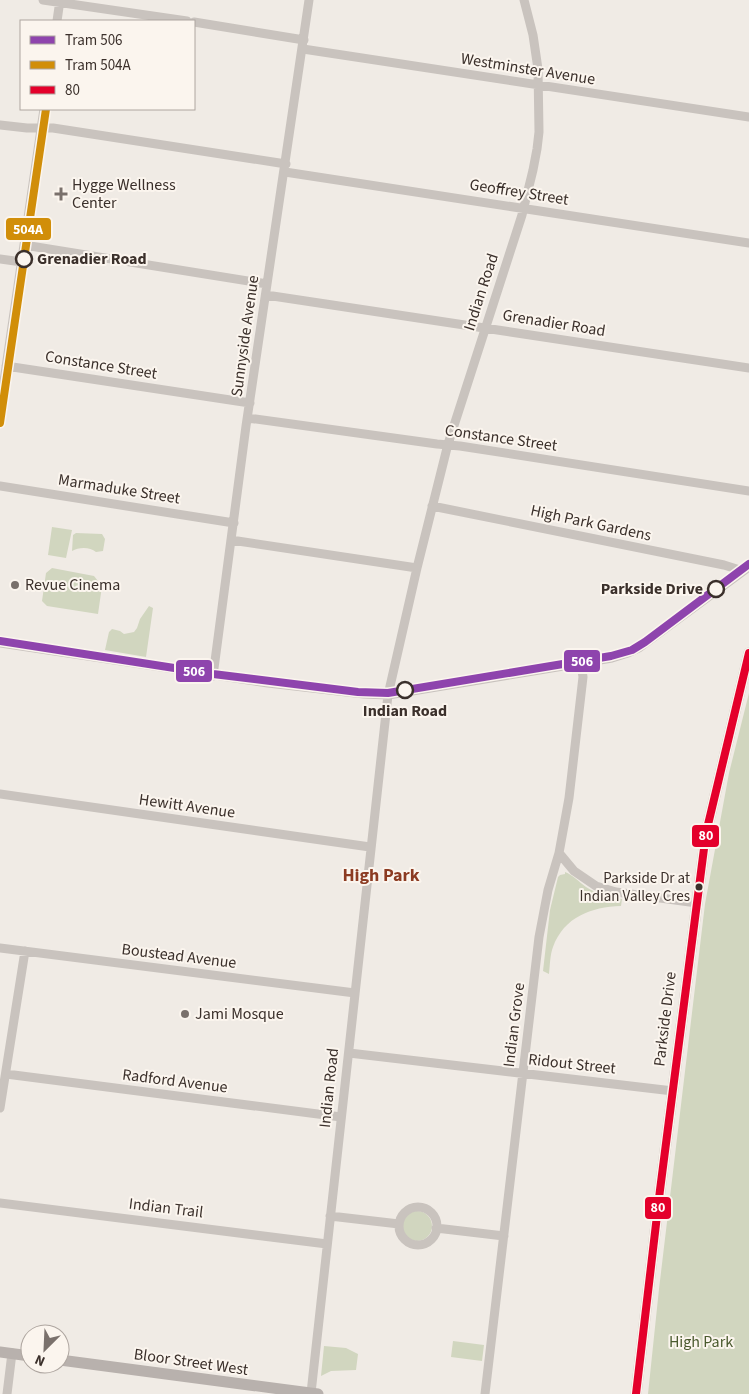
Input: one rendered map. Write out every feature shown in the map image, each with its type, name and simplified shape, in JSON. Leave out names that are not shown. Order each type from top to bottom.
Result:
[{"type":"main road","name":"Parkside Drive","points":[[636,1394],[706,833],[749,653]]},
{"type":"main road","points":[[0,1352],[20,1354]]},
{"type":"main road","name":"Bloor Street West","points":[[70,1361],[289,1393],[315,1394]]},
{"type":"street","points":[[43,0],[181,20]]},
{"type":"street","name":"Sunnyside Avenue","points":[[213,676],[250,403],[286,168],[309,0]]},
{"type":"street","name":"Indian Road","points":[[315,1394],[327,1244],[388,695],[448,444],[524,208],[537,150],[539,85],[533,35],[524,0]]},
{"type":"street","points":[[57,20],[60,1]]},
{"type":"street","name":"Westminster Avenue","points":[[195,22],[304,44],[539,85],[749,117]]},
{"type":"street","points":[[0,408],[44,110]]},
{"type":"street","name":"Geoffrey Street","points":[[0,125],[26,128],[41,127],[524,208],[749,243]]},
{"type":"street","points":[[24,245],[267,284]]},
{"type":"street","points":[[0,259],[22,262]]},
{"type":"street","name":"Grenadier Road","points":[[266,295],[749,368]]},
{"type":"street","name":"Constance Street","points":[[6,366],[250,403]]},
{"type":"street","name":"Constance Street","points":[[248,418],[448,444],[749,490]]},
{"type":"street","name":"Marmaduke Street","points":[[0,486],[234,522]]},
{"type":"street","name":"High Park Gardens","points":[[432,506],[746,569]]},
{"type":"street","points":[[231,540],[417,568]]},
{"type":"street","points":[[0,643],[213,676],[364,694],[388,695],[612,658],[628,653],[639,648],[746,569]]},
{"type":"street","name":"Indian Grove","points":[[485,1394],[543,912],[559,853],[570,798],[583,677],[582,663]]},
{"type":"street","name":"Hewitt Avenue","points":[[0,794],[370,847]]},
{"type":"street","points":[[559,853],[574,870],[596,886],[616,892],[697,903]]},
{"type":"street","name":"Boustead Avenue","points":[[0,948],[355,993]]},
{"type":"street","points":[[0,1108],[25,951]]},
{"type":"street","name":"Ridout Street","points":[[348,1053],[673,1091]]},
{"type":"street","name":"Radford Avenue","points":[[6,1074],[341,1117]]},
{"type":"street","name":"Indian Trail","points":[[0,1203],[327,1244]]},
{"type":"street","points":[[420,1207],[434,1216],[436,1228],[432,1239],[416,1245],[405,1240],[399,1224],[400,1219],[408,1210],[420,1207]]},
{"type":"street","points":[[330,1216],[399,1224]]},
{"type":"street","points":[[436,1228],[504,1236]]},
{"type":"street","points":[[6,1394],[12,1353]]},
{"type":"green space","points":[[52,527],[72,530],[66,558],[48,555]]},
{"type":"green space","points":[[76,533],[102,534],[105,539],[103,551],[96,552],[84,548],[72,551],[73,535]]},
{"type":"green space","points":[[52,568],[94,576],[102,586],[98,614],[47,606],[42,601],[46,573]]},
{"type":"green space","points":[[149,606],[153,608],[146,657],[105,650],[109,632],[112,629],[124,634],[134,632]]},
{"type":"green space","name":"High Park","points":[[749,693],[749,1394],[648,1394],[705,904],[729,773]]},
{"type":"green space","points":[[565,872],[590,889],[622,899],[621,906],[589,912],[571,921],[564,928],[553,947],[549,974],[543,971],[550,910],[558,877],[565,874]]},
{"type":"green space","points":[[417,1211],[427,1216],[432,1226],[427,1236],[417,1241],[407,1236],[402,1226],[407,1216]]},
{"type":"green space","points":[[453,1341],[484,1345],[482,1361],[451,1357]]},
{"type":"green space","points":[[324,1346],[346,1348],[358,1354],[356,1370],[331,1371],[321,1376]]},
{"type":"tram line","name":"504A","points":[[0,423],[46,110]]},
{"type":"tram line","name":"506","points":[[0,641],[213,674],[358,692],[388,693],[611,656],[632,650],[749,564]]},
{"type":"transit line","name":"80","points":[[636,1394],[706,833],[749,653]]},
{"type":"place","name":"Hygge Wellness Center","points":[[61,194]]},
{"type":"place","name":"Grenadier Road","points":[[24,259]]},
{"type":"place","name":"Revue Cinema","points":[[15,585]]},
{"type":"place","name":"Parkside Drive","points":[[716,589]]},
{"type":"place","name":"Indian Road","points":[[405,690]]},
{"type":"place","name":"Parkside Dr at Indian Valley Cres","points":[[699,887]]},
{"type":"place","name":"Jami Mosque","points":[[185,1014]]},
{"type":"district","name":"High Park","points":[[381,875]]}]
